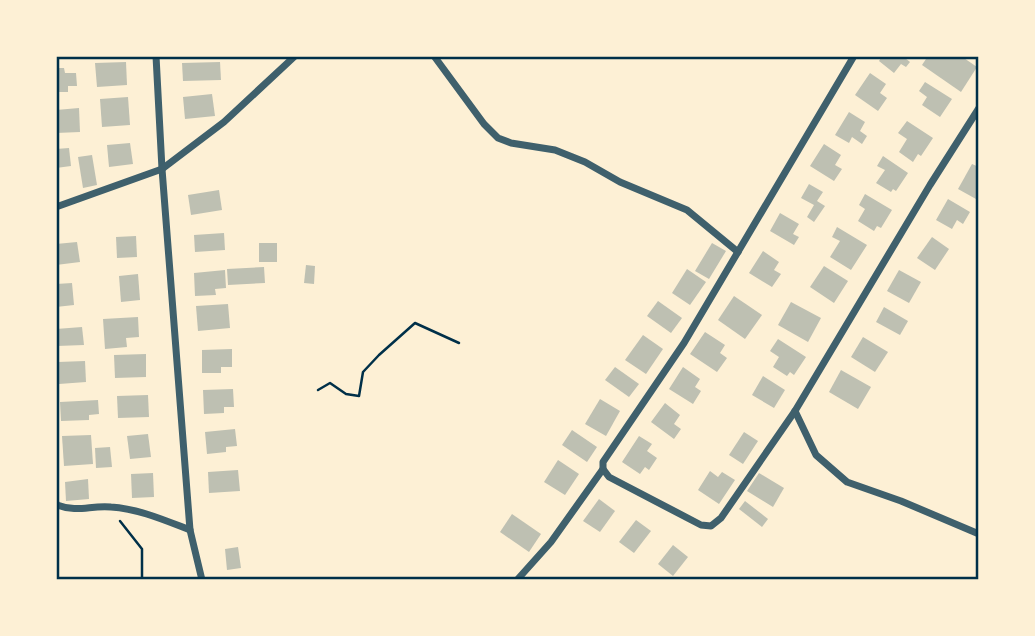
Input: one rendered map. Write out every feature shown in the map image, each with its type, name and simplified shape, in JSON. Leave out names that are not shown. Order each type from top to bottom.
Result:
[{"type":"street","points":[[156,56],[162,169],[190,530],[202,580]]},
{"type":"street","points":[[56,207],[162,169],[224,122],[295,56]]},
{"type":"street","points":[[434,56],[498,138],[511,143],[555,150],[585,162],[620,182],[687,210],[738,251]]},
{"type":"street","points":[[517,580],[551,542],[603,469],[603,462],[684,343],[854,56]]},
{"type":"street","points":[[603,469],[609,477],[701,525],[711,526],[720,518],[795,411],[979,108]]},
{"type":"street","points":[[795,411],[816,455],[847,482],[901,501],[979,534]]},
{"type":"street","points":[[56,503],[70,510],[109,507],[148,514],[190,530]]},
{"type":"path","points":[[318,390],[330,383],[345,394],[359,396],[363,373],[415,323],[459,343]]},
{"type":"path","points":[[109,507],[142,549],[142,580]]},
{"type":"building","points":[[882,56],[907,56],[905,58],[910,62],[906,67],[901,64],[894,73],[879,61]]},
{"type":"building","points":[[928,56],[961,56],[977,67],[961,92],[922,65]]},
{"type":"building","points":[[126,62],[127,85],[97,87],[95,63]]},
{"type":"building","points":[[220,62],[221,80],[183,81],[182,63]]},
{"type":"building","points":[[56,68],[64,68],[65,73],[76,73],[77,86],[68,86],[68,92],[56,92]]},
{"type":"building","points":[[870,73],[886,84],[880,93],[887,98],[878,111],[855,95]]},
{"type":"building","points":[[925,82],[952,99],[940,117],[922,105],[927,97],[919,91]]},
{"type":"building","points":[[212,94],[215,116],[185,119],[183,97]]},
{"type":"building","points":[[128,97],[130,125],[102,127],[100,99]]},
{"type":"building","points":[[79,108],[80,132],[56,133],[56,110]]},
{"type":"building","points":[[849,112],[865,122],[860,131],[867,136],[862,144],[852,137],[849,143],[835,135]]},
{"type":"building","points":[[907,121],[933,138],[921,156],[918,154],[913,162],[899,152],[907,139],[898,133]]},
{"type":"building","points":[[130,143],[133,164],[109,167],[107,145]]},
{"type":"building","points":[[824,144],[841,155],[835,165],[842,169],[834,181],[810,166]]},
{"type":"building","points":[[69,148],[71,166],[56,168],[56,149]]},
{"type":"building","points":[[92,155],[97,185],[83,188],[78,157]]},
{"type":"building","points":[[883,156],[908,173],[896,191],[893,189],[891,192],[876,183],[885,170],[877,166]]},
{"type":"building","points":[[972,164],[979,167],[979,193],[976,199],[958,189]]},
{"type":"building","points":[[809,184],[823,192],[817,201],[825,206],[814,222],[807,217],[814,205],[801,198]]},
{"type":"building","points":[[219,190],[222,210],[191,215],[188,195]]},
{"type":"building","points":[[865,194],[892,210],[881,228],[877,226],[874,231],[858,221],[865,209],[859,205]]},
{"type":"building","points":[[948,199],[970,212],[963,224],[957,220],[952,229],[936,220]]},
{"type":"building","points":[[780,213],[799,224],[793,234],[799,237],[794,245],[770,231]]},
{"type":"building","points":[[837,227],[867,245],[851,270],[830,257],[840,241],[832,237]]},
{"type":"building","points":[[224,233],[225,250],[195,252],[194,235]]},
{"type":"building","points":[[136,236],[137,257],[117,258],[116,237]]},
{"type":"building","points":[[932,237],[949,249],[935,270],[917,258]]},
{"type":"building","points":[[77,242],[80,262],[56,265],[56,244]]},
{"type":"building","points":[[259,243],[277,243],[277,262],[259,262]]},
{"type":"building","points":[[712,243],[726,251],[709,279],[695,271]]},
{"type":"building","points":[[763,251],[779,262],[774,270],[781,274],[772,287],[749,273]]},
{"type":"building","points":[[306,265],[315,266],[314,284],[304,283]]},
{"type":"building","points":[[824,266],[848,281],[834,303],[810,287]]},
{"type":"building","points":[[264,267],[265,283],[228,285],[227,269]]},
{"type":"building","points":[[687,269],[706,282],[690,305],[672,293]]},
{"type":"building","points":[[225,270],[226,288],[215,289],[216,295],[195,296],[194,273]]},
{"type":"building","points":[[899,270],[921,282],[909,303],[887,291]]},
{"type":"building","points":[[138,274],[140,300],[121,302],[119,276]]},
{"type":"building","points":[[72,283],[74,305],[56,307],[56,284]]},
{"type":"building","points":[[734,296],[762,315],[745,339],[718,320]]},
{"type":"building","points":[[658,301],[682,318],[671,333],[647,316]]},
{"type":"building","points":[[791,302],[821,318],[808,342],[778,325]]},
{"type":"building","points":[[228,304],[230,328],[198,331],[196,306]]},
{"type":"building","points":[[884,307],[908,321],[900,335],[876,322]]},
{"type":"building","points":[[138,317],[139,337],[126,338],[127,347],[105,349],[103,319]]},
{"type":"building","points":[[82,327],[84,345],[57,346],[56,329]]},
{"type":"building","points":[[705,332],[725,345],[720,353],[727,358],[717,372],[690,354]]},
{"type":"building","points":[[643,335],[663,349],[646,374],[625,360]]},
{"type":"building","points":[[863,337],[888,352],[875,372],[851,357]]},
{"type":"building","points":[[778,339],[806,357],[794,375],[790,372],[787,376],[773,367],[779,357],[770,351]]},
{"type":"building","points":[[232,349],[232,367],[221,367],[221,373],[202,373],[202,350]]},
{"type":"building","points":[[146,354],[146,377],[115,378],[114,355]]},
{"type":"building","points":[[85,361],[86,382],[59,384],[58,362]]},
{"type":"building","points":[[615,367],[639,384],[629,397],[605,380]]},
{"type":"building","points":[[683,367],[700,379],[695,387],[701,391],[693,404],[669,389]]},
{"type":"building","points":[[841,370],[871,387],[858,409],[829,392]]},
{"type":"building","points":[[763,376],[785,390],[774,408],[752,395]]},
{"type":"building","points":[[233,389],[234,407],[224,407],[224,413],[204,414],[203,390]]},
{"type":"building","points":[[148,395],[149,417],[118,418],[117,396]]},
{"type":"building","points":[[600,399],[620,411],[606,436],[585,424]]},
{"type":"building","points":[[98,400],[99,414],[89,415],[89,420],[61,421],[60,402]]},
{"type":"building","points":[[665,403],[680,415],[674,424],[681,429],[674,439],[651,422]]},
{"type":"building","points":[[235,429],[237,446],[226,447],[226,452],[207,454],[205,432]]},
{"type":"building","points":[[572,430],[597,447],[587,462],[562,445]]},
{"type":"building","points":[[744,432],[758,441],[743,464],[729,455]]},
{"type":"building","points":[[148,434],[151,457],[130,459],[127,436]]},
{"type":"building","points":[[91,435],[93,464],[64,466],[62,436]]},
{"type":"building","points":[[639,436],[652,444],[647,451],[657,458],[649,470],[645,467],[640,474],[622,462]]},
{"type":"building","points":[[110,447],[112,467],[96,468],[95,448]]},
{"type":"building","points":[[558,460],[579,474],[565,495],[544,482]]},
{"type":"building","points":[[238,470],[240,491],[209,493],[208,472]]},
{"type":"building","points":[[710,471],[718,477],[722,472],[735,480],[719,504],[698,490]]},
{"type":"building","points":[[153,473],[154,497],[132,498],[131,474]]},
{"type":"building","points":[[759,473],[784,488],[773,507],[747,491]]},
{"type":"building","points":[[88,479],[89,499],[66,501],[65,482]]},
{"type":"building","points":[[599,499],[615,511],[600,532],[583,521]]},
{"type":"building","points":[[745,501],[768,519],[762,527],[739,509]]},
{"type":"building","points":[[512,514],[541,534],[529,552],[500,532]]},
{"type":"building","points":[[636,520],[651,531],[634,553],[619,542]]},
{"type":"building","points":[[673,545],[688,557],[673,576],[658,564]]},
{"type":"building","points":[[238,547],[241,568],[227,570],[225,549]]}]
